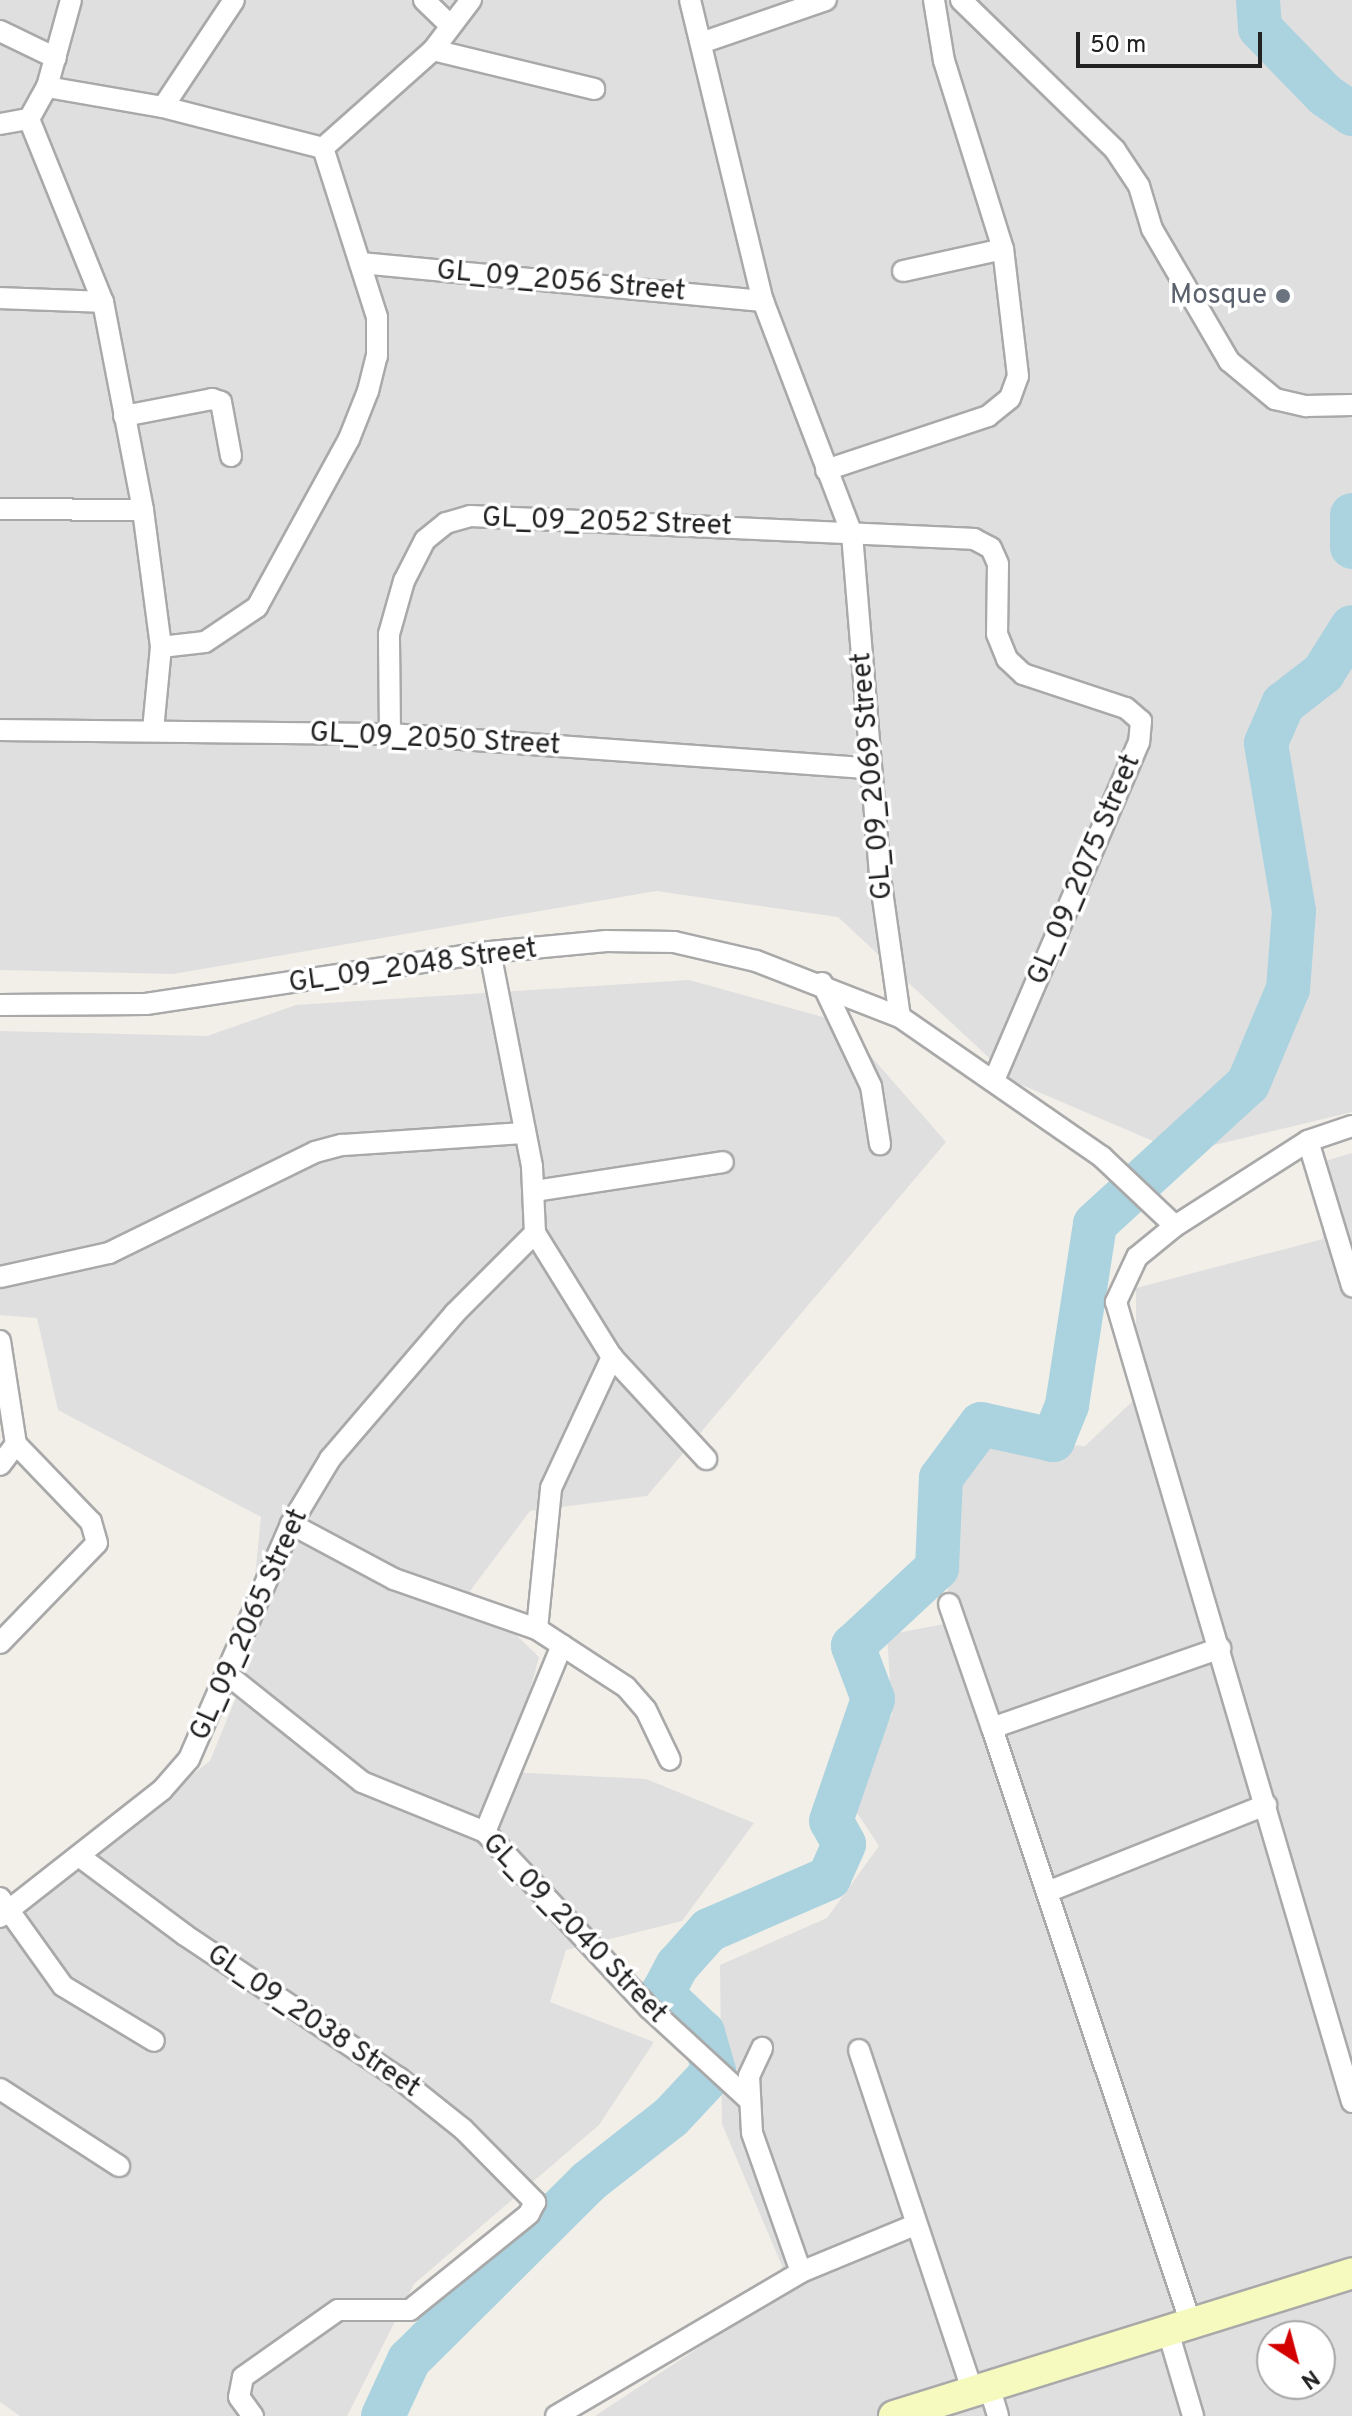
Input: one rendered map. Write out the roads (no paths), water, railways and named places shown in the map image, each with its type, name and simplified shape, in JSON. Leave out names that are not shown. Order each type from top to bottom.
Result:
[{"type":"main road","points":[[894,2416],[1178,2324],[1352,2273]]},
{"type":"street","points":[[29,119],[47,87],[71,0]]},
{"type":"street","points":[[163,107],[234,0]]},
{"type":"street","points":[[424,0],[451,26]]},
{"type":"street","points":[[323,148],[433,50],[471,0]]},
{"type":"street","name":"GL_09_2069 Street","points":[[690,0],[763,301],[852,534],[870,768],[900,1017]]},
{"type":"street","points":[[701,43],[826,0]]},
{"type":"street","points":[[826,470],[988,416],[1010,398],[1018,376],[1003,249],[944,61],[934,0]]},
{"type":"street","points":[[961,0],[1115,150],[1139,186],[1159,243],[1229,361],[1275,399],[1306,406],[1350,404]]},
{"type":"street","points":[[0,31],[56,58]]},
{"type":"street","points":[[433,50],[594,89]]},
{"type":"street","points":[[47,87],[163,107],[323,148]]},
{"type":"street","points":[[0,124],[29,119]]},
{"type":"street","points":[[29,119],[103,302],[143,510],[161,647],[153,730]]},
{"type":"street","points":[[161,647],[205,642],[257,607],[349,439],[377,356],[377,317],[323,148]]},
{"type":"street","points":[[903,271],[1003,249]]},
{"type":"street","name":"GL_09_2056 Street","points":[[360,263],[763,301]]},
{"type":"street","points":[[0,298],[103,302]]},
{"type":"street","points":[[124,416],[212,399],[221,402],[231,456]]},
{"type":"street","points":[[0,509],[143,510]]},
{"type":"street","name":"GL_09_2052 Street","points":[[390,734],[389,634],[411,567],[425,540],[446,523],[470,516],[852,534]]},
{"type":"street","name":"GL_09_2075 Street","points":[[852,534],[974,539],[991,548],[998,564],[997,634],[1007,659],[1023,674],[1126,708],[1141,721],[1139,742],[994,1081]]},
{"type":"street","name":"GL_09_2050 Street","points":[[0,730],[390,734],[870,768]]},
{"type":"street","name":"GL_09_2048 Street","points":[[0,1005],[146,1004],[490,952],[606,941],[674,942],[822,983],[900,1017],[1102,1157],[1175,1226]]},
{"type":"street","points":[[490,952],[525,1133],[534,1191],[535,1233],[612,1357],[706,1459]]},
{"type":"street","points":[[822,983],[871,1086],[880,1144]]},
{"type":"street","points":[[1352,1126],[1308,1141],[1175,1226],[1137,1257],[1116,1302],[1266,1805],[1343,2028],[1352,2102]]},
{"type":"street","points":[[0,1277],[109,1253],[315,1152],[342,1145],[525,1133]]},
{"type":"street","points":[[1308,1141],[1352,1286]]},
{"type":"street","points":[[534,1191],[723,1162]]},
{"type":"street","name":"GL_09_2065 Street","points":[[4,1908],[79,1856],[162,1790],[189,1759],[291,1524],[330,1459],[455,1313],[535,1233]]},
{"type":"street","points":[[0,1341],[16,1444],[91,1522],[97,1543],[0,1643]]},
{"type":"street","points":[[537,1629],[551,1488],[612,1357]]},
{"type":"street","points":[[0,1465],[16,1444]]},
{"type":"street","points":[[291,1524],[394,1579],[537,1629],[626,1687],[646,1710],[670,1760]]},
{"type":"street","points":[[949,1604],[1047,1892],[1178,2324],[1193,2416]]},
{"type":"street","points":[[485,1832],[562,1645]]},
{"type":"street","points":[[992,1728],[1220,1648]]},
{"type":"street","name":"GL_09_2040 Street","points":[[228,1675],[362,1782],[485,1832],[649,2008],[748,2099]]},
{"type":"street","points":[[1047,1892],[1266,1805]]},
{"type":"street","name":"GL_09_2038 Street","points":[[79,1856],[185,1935],[399,2078],[463,2129],[535,2202],[529,2214],[410,2310],[338,2310],[243,2377],[239,2397],[253,2416]]},
{"type":"street","points":[[4,1908],[63,1986],[154,2041]]},
{"type":"street","points":[[762,2048],[749,2076],[752,2133],[801,2272]]},
{"type":"street","points":[[859,2050],[915,2225],[980,2386],[998,2416]]},
{"type":"street","points":[[0,2089],[119,2166]]},
{"type":"street","points":[[556,2416],[801,2272],[915,2225]]},
{"type":"waterway","points":[[1258,0],[1260,28],[1325,95],[1352,114]]},
{"type":"waterway","points":[[1352,515],[1352,547]]},
{"type":"waterway","points":[[383,2416],[409,2360],[588,2182],[671,2117],[714,2071],[703,2033],[662,1994],[677,1966],[709,1930],[829,1878],[844,1844],[831,1821],[873,1699],[853,1646],[937,1568],[941,1478],[981,1424],[1053,1440],[1067,1405],[1095,1224],[1248,1084],[1288,989],[1294,911],[1266,743],[1283,704],[1323,673],[1352,627]]},
{"type":"place","name":"Mosque","points":[[1283,296]]}]
